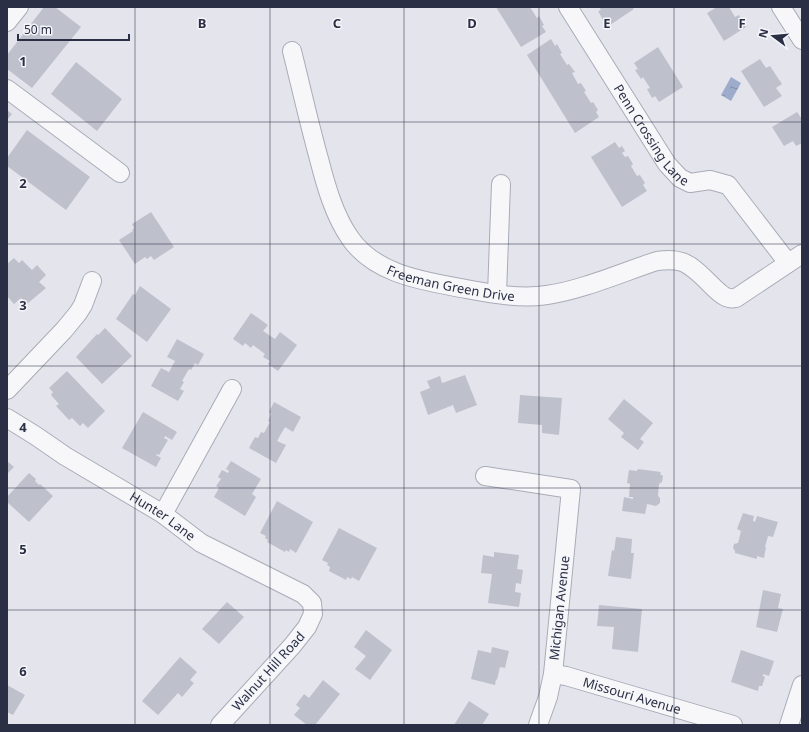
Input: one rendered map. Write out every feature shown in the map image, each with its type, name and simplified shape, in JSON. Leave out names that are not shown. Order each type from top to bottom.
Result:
[{"type":"street","points":[[7,22],[19,7]]},
{"type":"street","name":"Penn Crossing Lane","points":[[568,7],[667,164],[680,178],[690,183],[710,180],[728,185],[795,258]]},
{"type":"street","points":[[781,7],[802,40]]},
{"type":"street","name":"Freeman Green Drive","points":[[292,51],[309,125],[326,183],[343,226],[351,239],[361,250],[373,260],[400,274],[430,282],[520,297],[549,295],[577,288],[657,261],[669,259],[682,262],[692,267],[723,295],[729,298],[736,298],[795,258]]},
{"type":"street","points":[[7,89],[120,173]]},
{"type":"street","points":[[497,294],[501,184]]},
{"type":"street","points":[[7,390],[64,330],[78,313],[83,305],[92,281]]},
{"type":"street","points":[[162,514],[232,389]]},
{"type":"street","name":"Hunter Lane","points":[[7,418],[78,464],[162,514],[201,543],[302,594],[312,603],[313,614]]},
{"type":"street","name":"Michigan Avenue","points":[[485,476],[571,489],[552,674],[548,697],[538,725]]},
{"type":"street","name":"Walnut Hill Road","points":[[220,725],[292,646],[308,626],[313,614]]},
{"type":"street","name":"Missouri Avenue","points":[[552,674],[566,676],[733,725]]},
{"type":"street","points":[[790,725],[802,685]]},
{"type":"water","points":[[731,77],[741,83],[731,101],[721,95]]},
{"type":"building","points":[[44,7],[55,7],[81,27],[32,88],[7,69],[7,55]]},
{"type":"building","points":[[496,7],[530,7],[537,18],[539,16],[544,25],[542,26],[546,32],[521,47]]},
{"type":"building","points":[[599,7],[632,7],[634,9],[610,25],[605,19],[603,20],[598,11],[601,10]]},
{"type":"building","points":[[717,7],[729,7],[735,17],[739,15],[746,27],[724,41],[707,13]]},
{"type":"building","points":[[551,39],[555,46],[557,44],[562,53],[560,54],[567,65],[569,64],[575,72],[572,73],[578,84],[581,83],[586,91],[584,92],[591,103],[593,102],[598,110],[596,112],[599,117],[575,133],[527,55]]},
{"type":"building","points":[[658,47],[683,87],[659,102],[655,96],[652,98],[647,89],[650,88],[643,77],[641,79],[635,70],[638,69],[634,63]]},
{"type":"building","points":[[760,59],[766,68],[770,66],[782,84],[776,88],[782,96],[764,107],[741,71]]},
{"type":"building","points":[[76,62],[122,99],[97,131],[51,94]]},
{"type":"building","points":[[7,110],[12,114],[7,120]]},
{"type":"building","points":[[797,112],[802,119],[802,143],[796,146],[793,141],[784,146],[772,127]]},
{"type":"building","points":[[27,130],[90,177],[66,210],[7,166],[7,158]]},
{"type":"building","points":[[615,142],[619,148],[622,146],[625,151],[622,153],[625,157],[628,156],[633,164],[631,166],[637,176],[640,175],[645,183],[643,185],[647,191],[622,207],[591,157]]},
{"type":"building","points":[[151,212],[174,247],[154,260],[151,256],[147,259],[145,257],[135,264],[119,240],[133,231],[132,230],[134,228],[132,224]]},
{"type":"building","points":[[14,258],[19,263],[22,260],[32,270],[37,265],[46,275],[39,282],[46,288],[27,304],[21,298],[14,304],[7,296],[7,264]]},
{"type":"building","points":[[140,286],[171,309],[147,342],[116,319],[133,294],[135,295]]},
{"type":"building","points":[[251,313],[268,325],[263,331],[275,339],[280,332],[297,345],[278,371],[268,364],[270,361],[263,357],[265,354],[253,345],[251,348],[245,343],[243,346],[233,339]]},
{"type":"building","points":[[105,328],[132,356],[102,384],[76,357],[97,334],[98,335]]},
{"type":"building","points":[[177,339],[204,354],[198,365],[195,363],[191,370],[189,369],[182,381],[184,382],[180,389],[184,391],[178,401],[151,386],[161,368],[169,372],[175,361],[167,357]]},
{"type":"building","points":[[67,371],[105,411],[88,428],[83,423],[80,426],[72,418],[69,420],[56,406],[59,404],[51,395],[53,392],[49,388]]},
{"type":"building","points":[[465,375],[477,405],[456,413],[453,405],[428,415],[420,392],[430,388],[427,381],[440,376],[442,383]]},
{"type":"building","points":[[520,395],[562,398],[559,435],[542,433],[542,425],[518,423]]},
{"type":"building","points":[[624,399],[653,423],[640,439],[644,442],[638,450],[621,437],[624,433],[608,419]]},
{"type":"building","points":[[274,402],[301,417],[293,432],[285,427],[277,441],[286,445],[276,463],[249,448],[255,437],[258,438],[261,432],[264,433],[270,422],[268,421],[271,414],[269,412]]},
{"type":"building","points":[[143,412],[177,432],[172,440],[165,436],[164,438],[168,440],[159,455],[156,455],[161,458],[156,467],[122,448]]},
{"type":"building","points":[[7,461],[14,467],[7,474]]},
{"type":"building","points":[[231,461],[261,479],[252,494],[256,497],[245,516],[214,497],[219,488],[216,486],[221,479],[218,477],[222,470],[228,473],[229,471],[226,469]]},
{"type":"building","points":[[638,469],[661,472],[660,474],[663,476],[662,482],[659,484],[658,496],[660,498],[660,503],[656,506],[647,504],[645,514],[622,511],[624,497],[633,499],[633,497],[629,497],[630,484],[627,483],[629,470],[637,471]]},
{"type":"building","points":[[29,473],[36,479],[35,481],[39,485],[40,484],[53,496],[29,522],[7,502],[7,497]]},
{"type":"building","points":[[277,501],[313,522],[296,553],[290,549],[289,552],[286,550],[285,552],[267,542],[268,540],[265,538],[266,536],[260,533]]},
{"type":"building","points":[[743,513],[754,516],[753,521],[755,522],[757,516],[778,522],[773,537],[768,536],[764,558],[757,556],[757,559],[735,553],[733,548],[734,544],[738,543],[741,531],[737,529]]},
{"type":"building","points":[[339,528],[377,548],[359,581],[352,577],[351,579],[347,577],[346,580],[329,571],[330,567],[327,565],[328,563],[322,560]]},
{"type":"building","points":[[616,537],[632,539],[631,553],[634,553],[631,579],[608,576],[612,550],[614,551]]},
{"type":"building","points":[[494,552],[519,555],[517,569],[523,570],[521,584],[516,583],[515,592],[521,593],[519,607],[488,603],[492,574],[481,573],[483,555],[494,557]]},
{"type":"building","points":[[763,590],[781,594],[778,608],[783,609],[777,632],[756,627]]},
{"type":"building","points":[[227,602],[244,617],[219,644],[202,629]]},
{"type":"building","points":[[599,605],[642,609],[638,652],[612,649],[614,627],[597,626]]},
{"type":"building","points":[[366,630],[392,650],[370,680],[355,669],[366,656],[354,647]]},
{"type":"building","points":[[492,647],[509,651],[505,668],[500,667],[495,685],[471,679],[478,650],[491,653]]},
{"type":"building","points":[[741,650],[774,661],[769,676],[763,674],[765,677],[762,686],[759,686],[758,691],[731,682]]},
{"type":"building","points":[[180,657],[197,672],[190,680],[194,683],[182,697],[178,693],[158,715],[142,701]]},
{"type":"building","points":[[323,680],[340,694],[315,725],[307,725],[294,715],[300,708],[296,705],[304,694],[309,698]]},
{"type":"building","points":[[7,685],[25,695],[13,715],[7,712]]},
{"type":"building","points":[[469,701],[489,714],[482,725],[454,725]]}]
